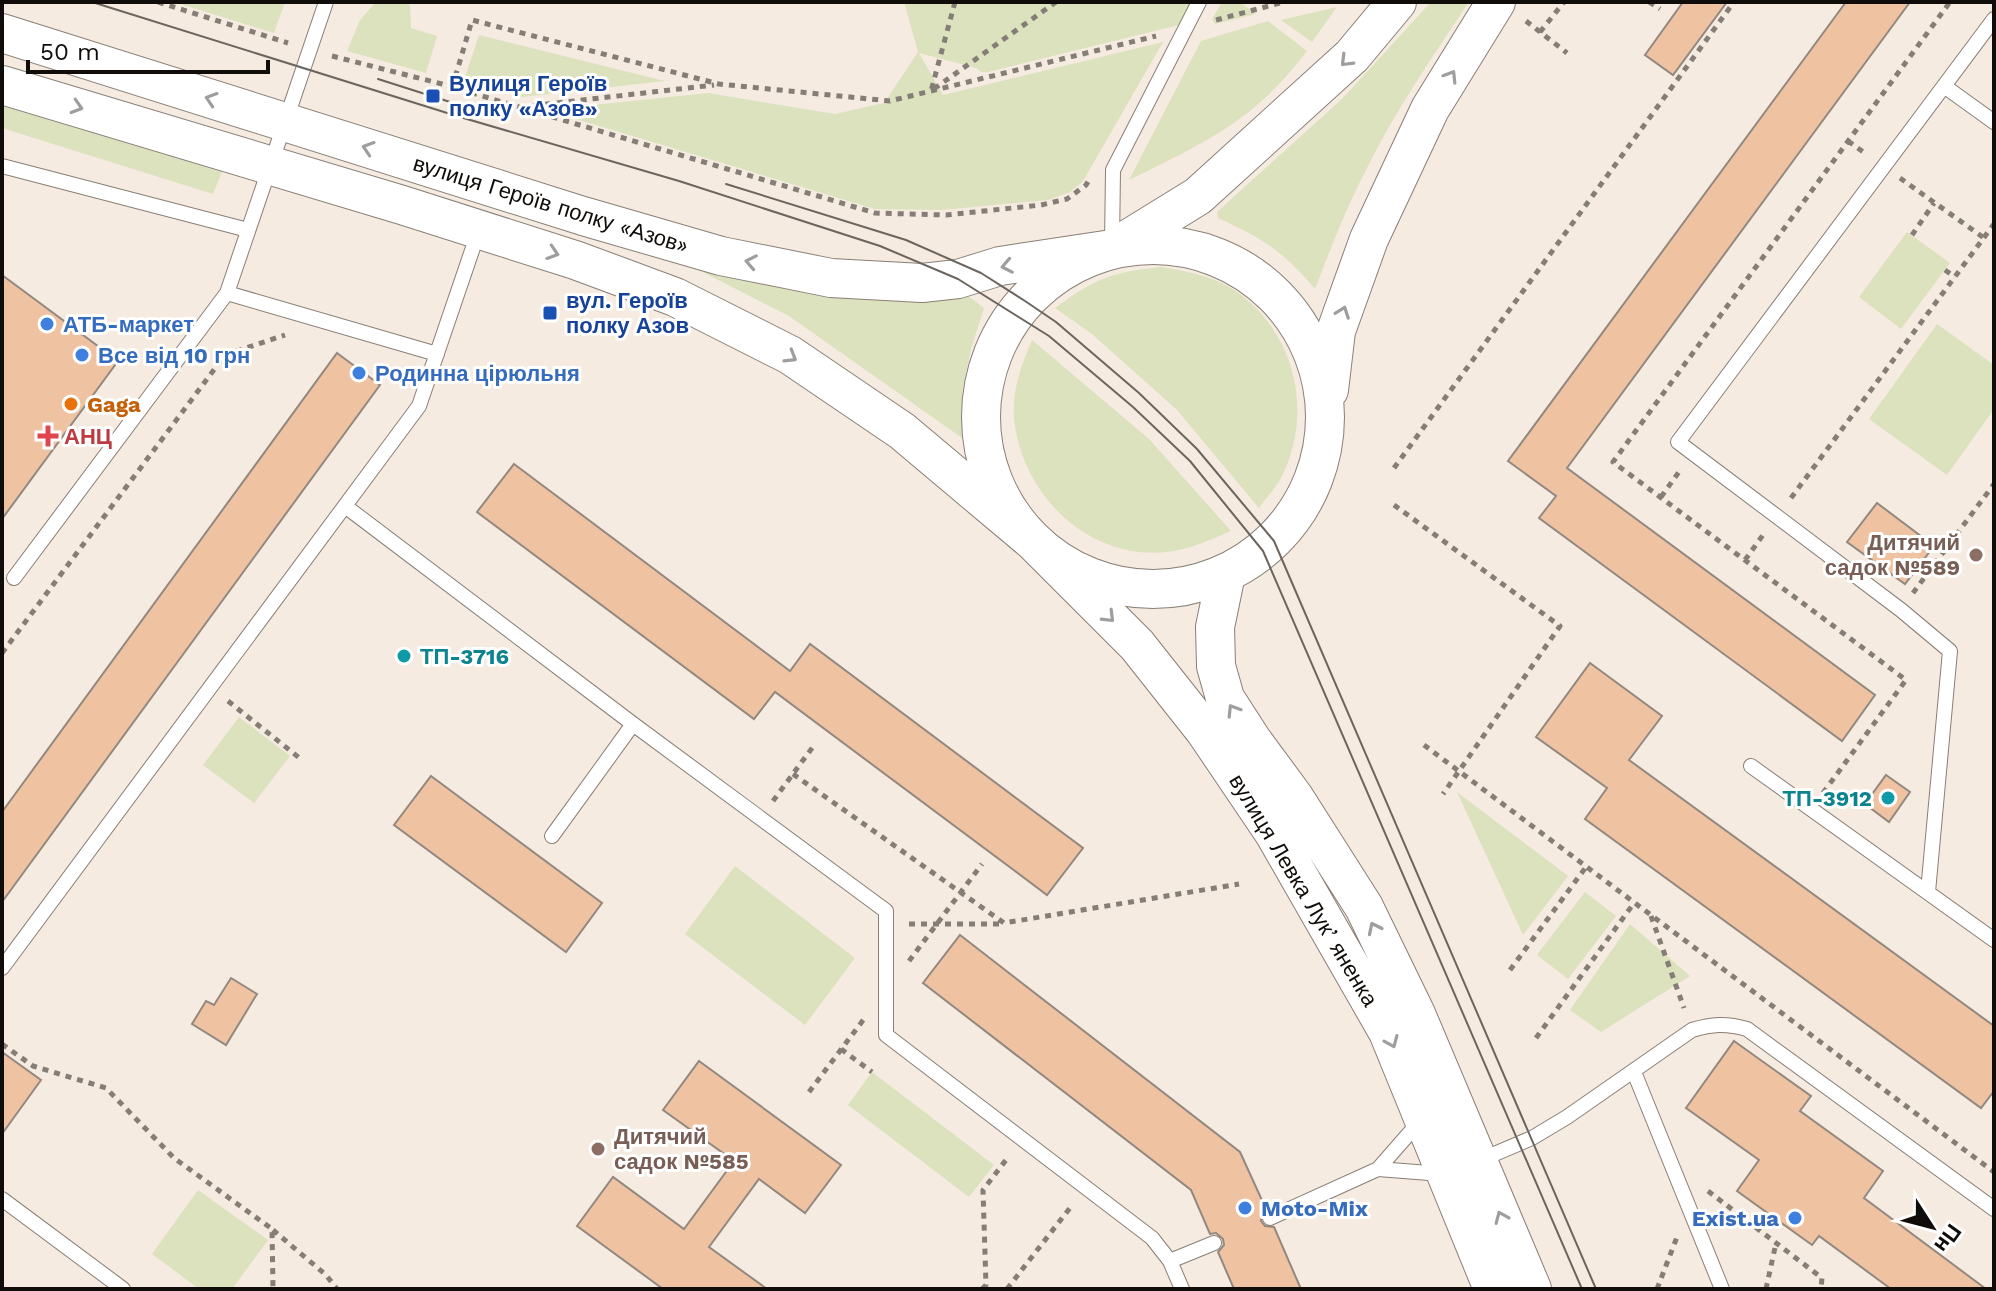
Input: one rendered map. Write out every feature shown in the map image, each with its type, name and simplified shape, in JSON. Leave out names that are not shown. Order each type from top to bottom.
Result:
[{"type":"main road","points":[[1397,2],[1352,56],[1198,196],[1112,249],[1065,268],[1025,301],[991,358],[981,407],[985,457],[1004,503],[1034,542],[1076,572],[1125,587],[1177,588],[1226,574],[1274,541],[1302,505],[1320,462],[1336,331],[1369,239],[1430,109],[1509,10]]},
{"type":"main road","name":"вулиця Героїв полку «Азов»","points":[[2,33],[568,212],[721,256],[831,278],[922,283],[958,279],[1000,266],[1112,249]]},
{"type":"main road","name":"вулиця Героїв полку «Азов»","points":[[2,85],[271,164],[575,260],[675,297],[790,355],[902,431],[1034,542]]},
{"type":"main road","points":[[1112,249],[1164,244],[1215,255],[1260,280],[1296,318],[1319,365],[1326,417]]},
{"type":"main road","name":"вулиця Левка Лукʼяненка","points":[[1034,542],[1137,645],[1205,731],[1274,833],[1388,1032],[1423,1118],[1462,1168],[1532,1289]]},
{"type":"main road","name":"вулиця Левка Лукʼяненка","points":[[1226,574],[1215,627],[1216,666],[1225,698],[1294,797],[1364,907],[1416,1014],[1462,1168],[1493,1289]]},
{"type":"lane","points":[[14,578],[227,293],[326,2]]},
{"type":"lane","points":[[1112,249],[1113,170],[1199,2]]},
{"type":"lane","points":[[1928,892],[1950,651],[1901,610],[1678,442],[1994,19]]},
{"type":"lane","points":[[1944,86],[1994,122]]},
{"type":"lane","points":[[2,166],[248,230]]},
{"type":"lane","points":[[2,968],[419,406],[479,230]]},
{"type":"lane","points":[[227,293],[437,354]]},
{"type":"lane","points":[[345,506],[886,911],[886,1035],[1152,1238],[1170,1261],[1182,1289]]},
{"type":"lane","points":[[552,836],[633,724]]},
{"type":"lane","points":[[1751,766],[1994,940]]},
{"type":"lane","points":[[1270,1218],[1378,1169],[1462,1168],[1532,1138],[1692,1030],[1712,1024],[1747,1029],[1992,1202]]},
{"type":"lane","points":[[1634,1072],[1722,1289]]},
{"type":"lane","points":[[1378,1169],[1423,1118]]},
{"type":"lane","points":[[2,1199],[123,1289]]},
{"type":"lane","points":[[1170,1261],[1214,1243]]},
{"type":"path","points":[[931,91],[955,2]]},
{"type":"path","points":[[931,91],[1056,2]]},
{"type":"path","points":[[1093,174],[1086,185],[1067,199],[1041,205],[946,215],[875,213],[452,88],[472,20],[719,84],[890,101],[1284,2]]},
{"type":"path","points":[[1540,32],[1564,2]]},
{"type":"path","points":[[1649,2],[1660,9]]},
{"type":"path","points":[[1394,468],[1734,2]]},
{"type":"path","points":[[1811,809],[1906,680],[1613,462],[1950,2]]},
{"type":"path","points":[[1509,10],[1567,53]]},
{"type":"path","points":[[518,107],[719,84]]},
{"type":"path","points":[[1848,141],[1984,238]]},
{"type":"path","points":[[1912,235],[1934,203]]},
{"type":"path","points":[[1745,560],[1994,224]]},
{"type":"path","points":[[1945,270],[1955,277]]},
{"type":"path","points":[[2,652],[225,355],[324,321]]},
{"type":"path","points":[[1901,610],[1994,484]]},
{"type":"path","points":[[1394,505],[1560,626],[1443,794]]},
{"type":"path","points":[[210,688],[302,760]]},
{"type":"path","points":[[760,818],[815,744]]},
{"type":"path","points":[[1424,745],[1994,1172]]},
{"type":"path","points":[[793,774],[1004,923]]},
{"type":"path","points":[[809,1092],[982,864]]},
{"type":"path","points":[[1510,970],[1586,867]]},
{"type":"path","points":[[887,924],[1004,923],[1239,884]]},
{"type":"path","points":[[1536,1038],[1634,903]]},
{"type":"path","points":[[1651,915],[1692,1030]]},
{"type":"path","points":[[2,1044],[33,1066],[106,1088],[174,1158],[272,1229],[326,1275],[337,1289]]},
{"type":"path","points":[[841,1049],[872,1072]]},
{"type":"path","points":[[982,1289],[986,1285],[983,1190],[1022,1139]]},
{"type":"path","points":[[1671,1164],[1822,1278],[1821,1289]]},
{"type":"path","points":[[1007,1289],[1086,1187]]},
{"type":"path","points":[[1657,1289],[1688,1206]]},
{"type":"path","points":[[272,1229],[273,1289]]},
{"type":"path","points":[[1766,1289],[1776,1243]]},
{"type":"green space","points":[[174,2],[285,2],[274,33]]},
{"type":"green space","points":[[376,2],[410,5],[411,28],[437,36],[426,73],[347,51],[360,20]]},
{"type":"green space","points":[[904,2],[1192,2],[1179,25],[988,72],[919,53],[943,95],[1163,42],[1083,181],[1070,192],[1048,200],[942,210],[875,209],[546,110],[708,93],[835,114],[884,103],[918,52]]},
{"type":"green space","points":[[1222,2],[1240,2],[1256,14],[1215,24],[1212,19]]},
{"type":"green space","points":[[1431,2],[1469,2],[1377,148],[1345,214],[1315,289],[1282,255],[1260,239],[1218,218],[1217,212],[1342,99]]},
{"type":"green space","points":[[1337,7],[1312,42],[1281,20]]},
{"type":"green space","points":[[1268,21],[1307,51],[1287,75],[1248,113],[1227,128],[1129,180],[1201,41]]},
{"type":"green space","points":[[479,35],[665,81],[522,97],[464,80]]},
{"type":"green space","points":[[2,106],[223,169],[213,194],[2,128]]},
{"type":"green space","points":[[1907,232],[1950,263],[1901,329],[1859,297]]},
{"type":"green space","points":[[663,252],[967,295],[984,308],[962,392],[965,440],[789,316]]},
{"type":"green space","points":[[1162,267],[1210,278],[1237,292],[1257,309],[1286,352],[1294,377],[1296,428],[1281,478],[1259,508],[1177,410],[1092,334],[1055,308],[1105,278]]},
{"type":"green space","points":[[1937,324],[1994,365],[1994,409],[1947,475],[1869,419]]},
{"type":"green space","points":[[1032,340],[1149,439],[1231,531],[1176,551],[1138,552],[1111,545],[1085,533],[1063,516],[1044,495],[1029,471],[1019,445],[1014,417],[1016,387]]},
{"type":"green space","points":[[239,717],[290,756],[254,803],[203,765]]},
{"type":"green space","points":[[1457,792],[1568,876],[1523,935]]},
{"type":"green space","points":[[735,866],[855,958],[805,1025],[685,934]]},
{"type":"green space","points":[[1585,892],[1616,916],[1568,979],[1537,955]]},
{"type":"green space","points":[[1630,924],[1690,976],[1601,1032],[1570,1010]]},
{"type":"green space","points":[[872,1072],[994,1165],[969,1197],[848,1105]]},
{"type":"green space","points":[[198,1190],[268,1240],[232,1289],[199,1289],[152,1254]]},
{"type":"building","points":[[1683,2],[1727,2],[1673,75],[1645,55]]},
{"type":"building","points":[[1846,2],[1910,2],[1567,468],[1875,695],[1842,741],[1539,518],[1556,496],[1508,461]]},
{"type":"building","points":[[2,275],[118,361],[2,519]]},
{"type":"building","points":[[337,353],[380,385],[2,902],[2,812]]},
{"type":"building","points":[[514,464],[790,671],[810,644],[1083,848],[1047,895],[775,692],[754,719],[477,512]]},
{"type":"building","points":[[1877,503],[1934,546],[1905,584],[1847,542]]},
{"type":"building","points":[[1590,663],[1662,716],[1629,760],[1994,1026],[1994,1091],[1981,1108],[1585,819],[1607,788],[1536,737]]},
{"type":"building","name":"ТП-3912","points":[[1886,775],[1910,792],[1889,822],[1865,804]]},
{"type":"building","points":[[431,776],[602,903],[566,952],[394,825]]},
{"type":"building","points":[[960,935],[1240,1152],[1266,1209],[1261,1221],[1265,1226],[1274,1227],[1301,1289],[1234,1289],[1218,1252],[1224,1245],[1223,1239],[1216,1233],[1210,1234],[1191,1190],[923,983]]},
{"type":"building","points":[[231,978],[257,994],[226,1045],[192,1024],[206,1001],[214,1005]]},
{"type":"building","points":[[1734,1041],[1811,1096],[1800,1111],[1883,1171],[1864,1198],[1986,1289],[1891,1289],[1819,1236],[1812,1245],[1737,1191],[1759,1160],[1686,1108]]},
{"type":"building","points":[[2,1052],[41,1080],[2,1134]]},
{"type":"building","points":[[699,1061],[841,1165],[805,1213],[759,1179],[709,1247],[767,1289],[663,1289],[577,1226],[613,1177],[684,1229],[734,1161],[663,1110]]},
{"type":"tram line","points":[[92,2],[460,117],[679,181],[880,246],[958,279],[1049,336],[1133,407],[1190,461],[1263,551],[1582,1289]]},
{"type":"tram line","points":[[378,79],[469,108]]},
{"type":"tram line","points":[[726,184],[906,240],[981,273],[1025,301],[1056,322],[1139,393],[1197,449],[1274,541],[1596,1289]]},
{"type":"place","name":"Вулиця Героїв полку «Азов»","points":[[433,96]]},
{"type":"place","name":"вул. Героїв полку Азов","points":[[550,313]]},
{"type":"place","name":"АТБ-маркет","points":[[47,324]]},
{"type":"place","name":"Все від 10 грн","points":[[82,355]]},
{"type":"place","name":"Родинна цірюльня","points":[[359,373]]},
{"type":"place","name":"Gaga","points":[[71,404]]},
{"type":"place","name":"АНЦ","points":[[48,436]]},
{"type":"place","name":"Дитячий садок №589","points":[[1976,555]]},
{"type":"place","name":"ТП-3716","points":[[404,656]]},
{"type":"place","name":"ТП-3912","points":[[1888,798]]},
{"type":"place","name":"Дитячий садок №585","points":[[598,1149]]},
{"type":"place","name":"Moto-Mix","points":[[1245,1208]]},
{"type":"place","name":"Exist.ua","points":[[1795,1218]]}]
